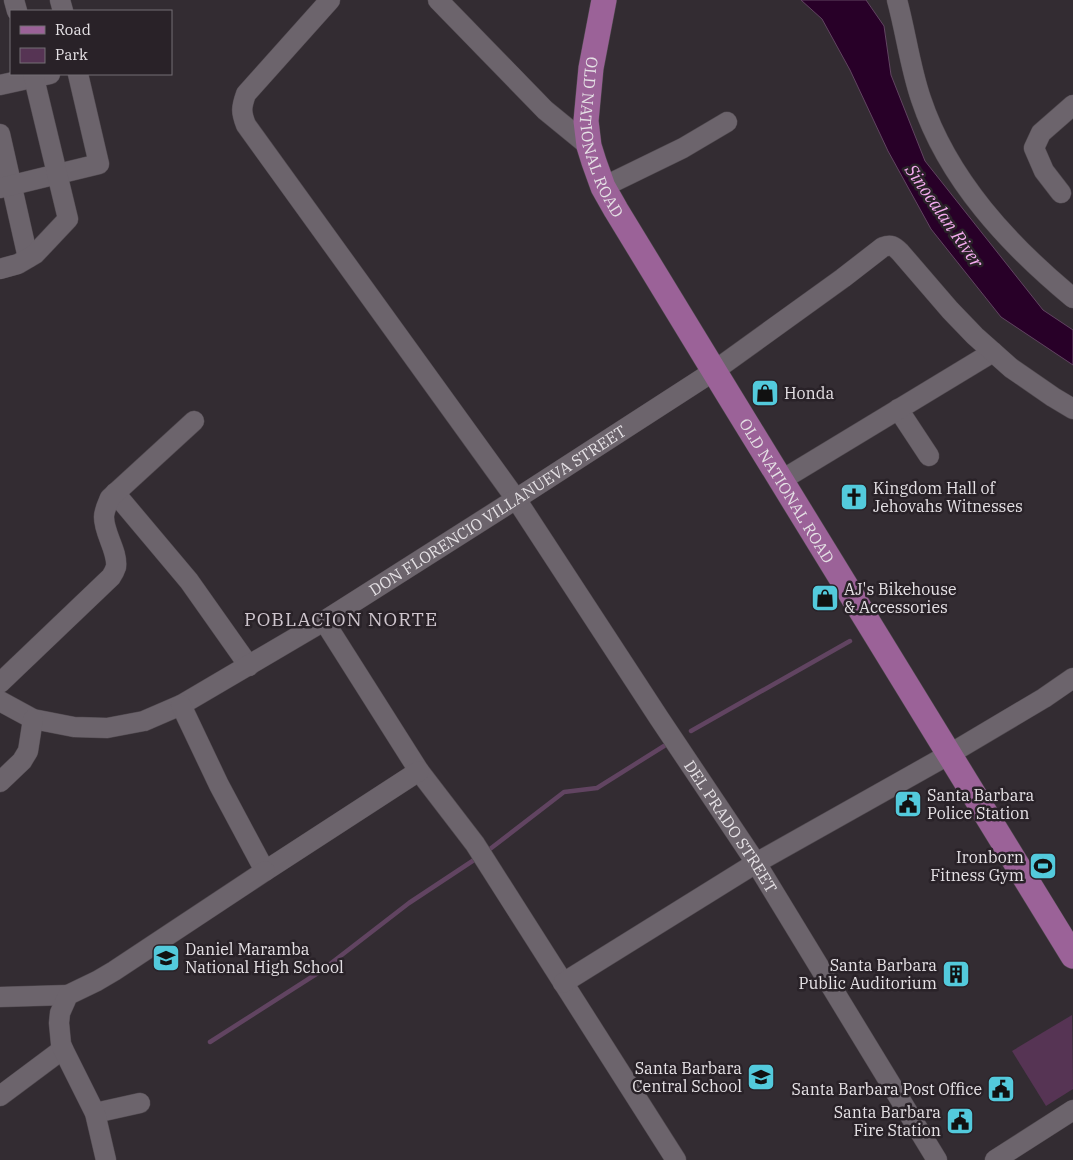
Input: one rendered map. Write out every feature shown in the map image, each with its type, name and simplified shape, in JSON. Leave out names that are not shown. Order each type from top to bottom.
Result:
[{"type":"main road","name":"OLD NATIONAL ROAD","points":[[604,0],[591,68],[586,121],[589,146],[603,187],[948,755],[1073,956]]},
{"type":"street","name":"DEL PRADO STREET","points":[[330,0],[246,94],[242,106],[242,116],[246,126],[516,499],[756,863],[937,1160]]},
{"type":"street","points":[[438,0],[545,110],[589,146]]},
{"type":"street","points":[[897,0],[910,61],[921,99],[937,140],[961,179],[997,227],[1037,268],[1073,298]]},
{"type":"street","points":[[0,84],[39,75],[68,219],[35,254],[18,264],[0,269]]},
{"type":"street","points":[[6,187],[100,164],[78,75]]},
{"type":"street","points":[[1061,192],[1044,171],[1034,148],[1041,133],[1073,106]]},
{"type":"street","points":[[603,187],[683,148],[726,122]]},
{"type":"street","points":[[0,134],[6,187],[28,258]]},
{"type":"street","name":"DON FLORENCIO VILLANUEVA STREET","points":[[0,701],[33,720],[74,727],[107,728],[144,721],[181,705],[324,621],[714,371],[883,247],[894,246],[950,310],[993,352]]},
{"type":"street","points":[[780,480],[993,352],[1011,368],[1073,409]]},
{"type":"street","points":[[898,410],[929,456]]},
{"type":"street","points":[[0,683],[111,578],[116,568],[116,558],[106,531],[104,518],[110,498],[194,421]]},
{"type":"street","points":[[115,493],[189,580],[249,666]]},
{"type":"street","points":[[324,621],[419,771],[475,844],[676,1160]]},
{"type":"street","points":[[563,983],[756,863],[948,755],[1044,698],[1073,678]]},
{"type":"street","points":[[181,705],[265,871]]},
{"type":"street","points":[[0,782],[22,760],[28,751],[33,720]]},
{"type":"street","points":[[0,997],[68,995],[97,981],[419,771]]},
{"type":"street","points":[[68,995],[60,1012],[61,1044],[95,1113],[106,1160]]},
{"type":"street","points":[[0,1096],[63,1048]]},
{"type":"street","points":[[95,1113],[140,1103]]},
{"type":"street","points":[[995,1160],[1073,1110]]},
{"type":"green space","points":[[1072,1015],[1073,1089],[1046,1106],[1012,1051]]},
{"type":"water","name":"Sinocalan River","points":[[801,0],[866,0],[884,26],[891,75],[925,161],[1043,310],[1073,330],[1073,365],[1001,317],[931,229],[888,151],[850,70],[822,19]]},
{"type":"waterway","points":[[691,731],[850,641]]},
{"type":"waterway","points":[[490,849],[564,792],[597,788],[664,746]]},
{"type":"waterway","points":[[210,1042],[321,971],[409,903],[477,858]]},
{"type":"place","name":"Honda","points":[[765,393]]},
{"type":"place","name":"Kingdom Hall of Jehovahs Witnesses","points":[[854,497]]},
{"type":"place","name":"AJ's Bikehouse & Accessories","points":[[825,598]]},
{"type":"place","name":"Santa Barbara Police Station","points":[[908,804]]},
{"type":"place","name":"Ironborn Fitness Gym","points":[[1043,866]]},
{"type":"place","name":"Daniel Maramba National High School","points":[[166,958]]},
{"type":"place","name":"Santa Barbara Public Auditorium","points":[[956,974]]},
{"type":"place","name":"Santa Barbara Central School","points":[[761,1077]]},
{"type":"place","name":"Santa Barbara Post Office","points":[[1001,1089]]},
{"type":"place","name":"Santa Barbara Fire Station","points":[[960,1121]]},
{"type":"district","name":"POBLACION NORTE","points":[[341,619]]}]
